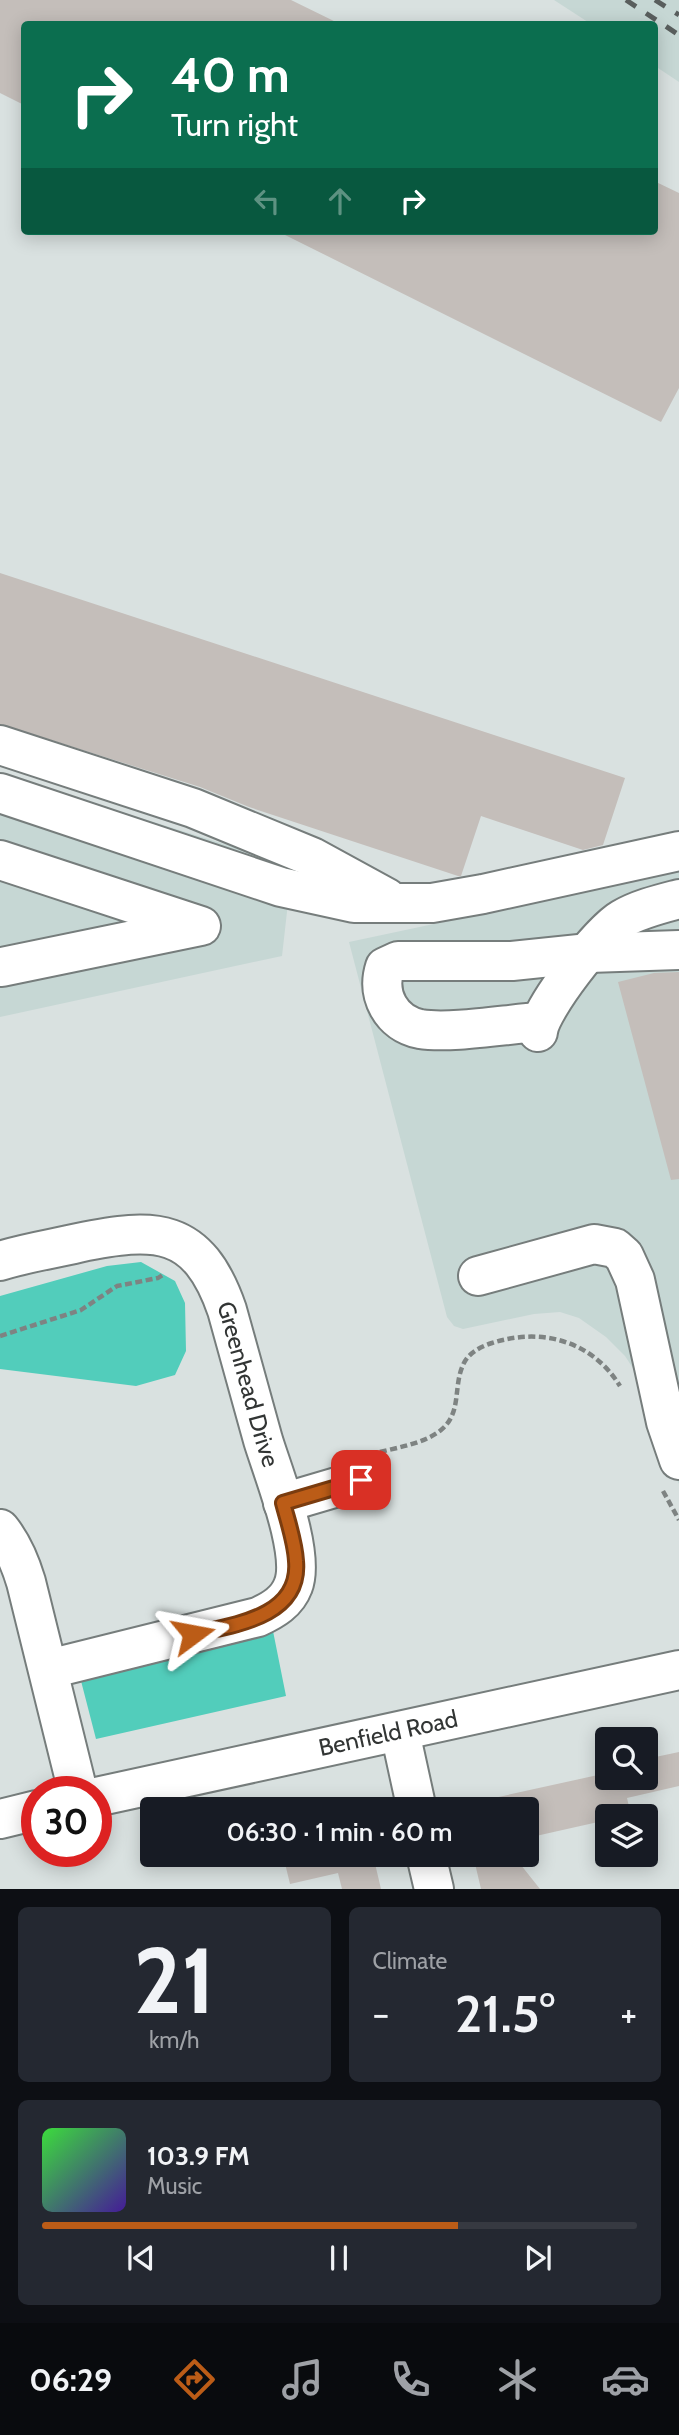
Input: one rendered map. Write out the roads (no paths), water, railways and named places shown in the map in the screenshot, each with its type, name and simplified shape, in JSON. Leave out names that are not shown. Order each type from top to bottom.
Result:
[{"type":"street","points":[[0,745],[193,808],[312,857],[398,904]]},
{"type":"street","points":[[0,793],[281,887],[354,903],[432,903],[679,851]]},
{"type":"street","points":[[0,860],[201,926],[2,967]]},
{"type":"street","points":[[679,899],[620,920],[589,953],[568,978],[539,1027],[444,1030],[417,1028],[400,1019],[386,1003],[383,994],[385,967],[398,961],[512,961],[589,953],[679,950]]},
{"type":"street","name":"Greenhead Drive","points":[[0,1261],[125,1234],[154,1235],[176,1242],[194,1252],[204,1262],[220,1290],[283,1503],[296,1561],[294,1585],[288,1596],[272,1610],[242,1623],[49,1669]]},
{"type":"street","points":[[478,1276],[594,1244],[615,1248],[624,1256],[631,1266],[666,1360],[669,1472]]},
{"type":"street","points":[[283,1503],[361,1480]]},
{"type":"street","points":[[0,1529],[18,1557],[49,1669],[74,1776]]},
{"type":"street","name":"Benfield Road","points":[[112,1794],[679,1670]]},
{"type":"street","points":[[400,1732],[414,1797]]},
{"type":"street","points":[[0,1819],[21,1814]]},
{"type":"street","points":[[428,1867],[433,1889]]},
{"type":"railway","points":[[626,0],[658,21]]},
{"type":"railway","points":[[655,0],[679,15]]},
{"type":"railway","points":[[658,21],[679,35]]}]
